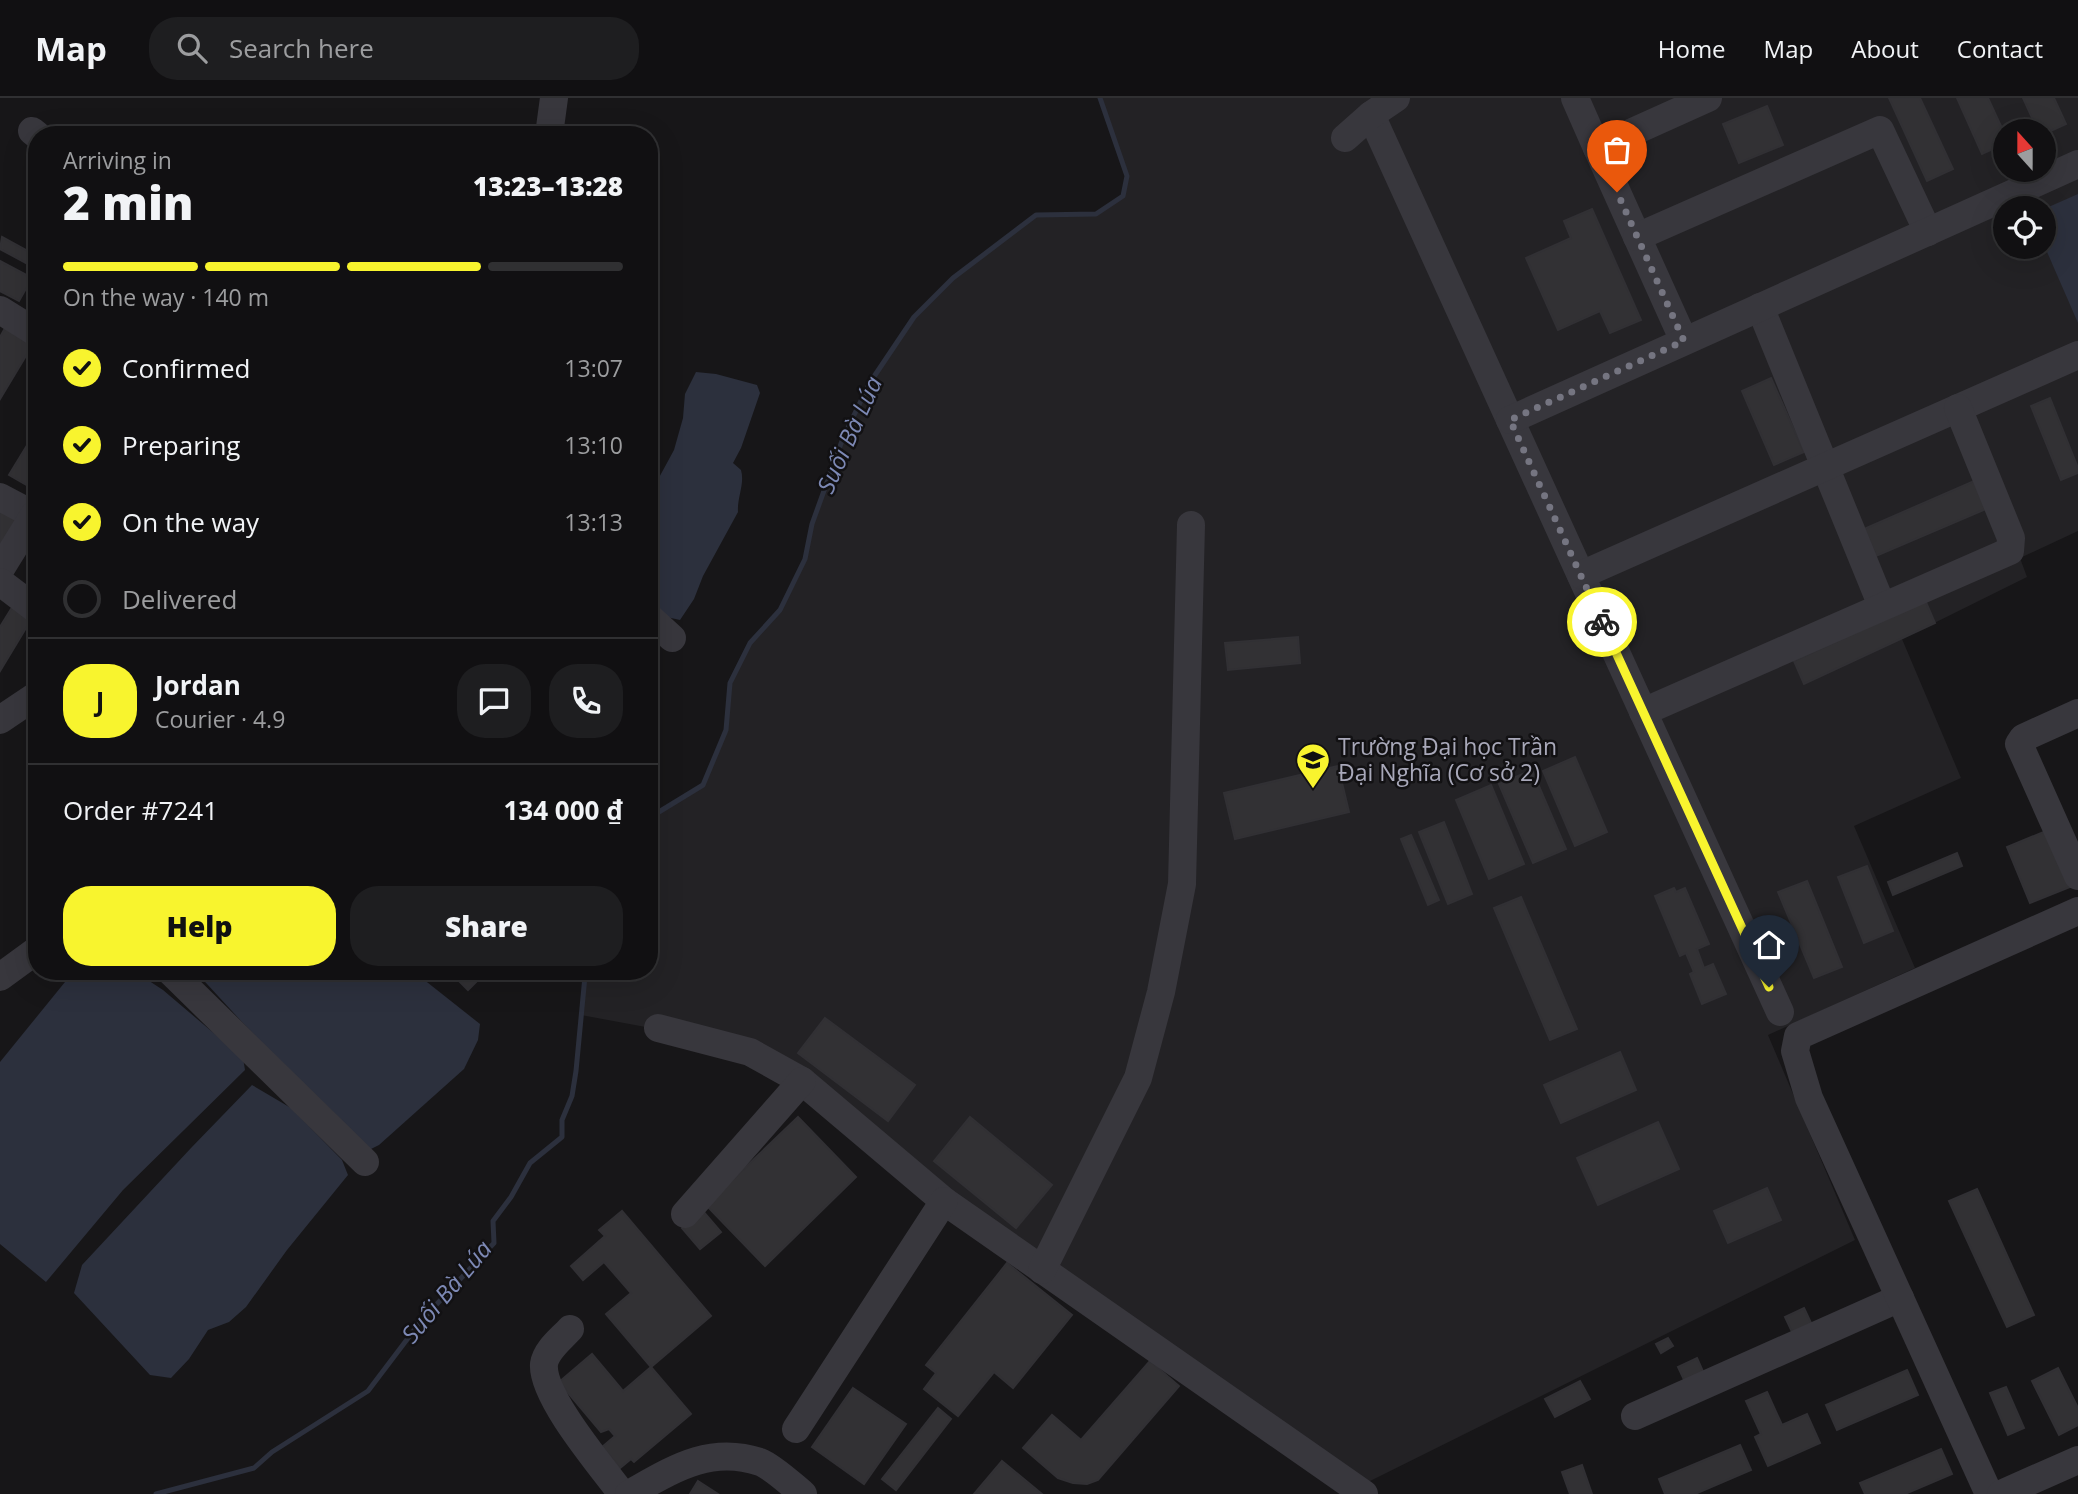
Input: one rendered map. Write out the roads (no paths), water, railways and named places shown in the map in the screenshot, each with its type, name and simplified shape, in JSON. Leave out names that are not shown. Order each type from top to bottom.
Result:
[{"type":"street","points":[[550,126],[554,98]]},
{"type":"street","points":[[1345,138],[1396,98]]},
{"type":"street","points":[[1575,98],[1684,341]]},
{"type":"street","points":[[1597,148],[1708,98]]},
{"type":"street","points":[[1371,115],[1780,1012]]},
{"type":"street","points":[[1637,237],[1880,130],[1928,232]]},
{"type":"street","points":[[1510,420],[2078,164]]},
{"type":"street","points":[[1760,307],[1882,606]]},
{"type":"street","points":[[0,310],[28,327]]},
{"type":"street","points":[[1581,575],[2078,355]]},
{"type":"street","points":[[1643,712],[2010,551],[2011,538],[1958,408]]},
{"type":"street","points":[[0,496],[28,509]]},
{"type":"street","points":[[0,570],[28,524]]},
{"type":"street","points":[[1042,1270],[1138,1078],[1161,992],[1182,884],[1191,525]]},
{"type":"street","points":[[0,582],[28,603]]},
{"type":"street","points":[[658,625],[672,638]]},
{"type":"street","points":[[0,720],[28,701]]},
{"type":"street","points":[[2078,713],[2023,738],[2019,744],[2078,876]]},
{"type":"street","points":[[1989,1494],[1809,1098],[1794,1051],[1798,1036],[2078,911]]},
{"type":"street","points":[[0,977],[28,957]]},
{"type":"street","points":[[179,980],[365,1162]]},
{"type":"street","points":[[658,1028],[750,1052],[802,1081],[944,1201],[1364,1494]]},
{"type":"street","points":[[685,1214],[802,1081]]},
{"type":"street","points":[[796,1429],[944,1201]]},
{"type":"street","points":[[1635,1416],[1900,1298]]},
{"type":"street","points":[[570,1329],[548,1353],[544,1363],[545,1379],[574,1430],[622,1494]]},
{"type":"street","points":[[629,1494],[681,1465],[724,1455],[762,1463],[803,1494]]},
{"type":"street","points":[[2001,1494],[2078,1460]]},
{"type":"water","points":[[2078,194],[2078,323],[2050,259],[2056,259],[2056,204]]},
{"type":"water","points":[[696,372],[716,374],[757,385],[760,393],[733,463],[741,470],[742,475],[738,512],[703,576],[694,599],[680,620],[658,613],[658,479],[674,450],[683,418],[685,394]]},
{"type":"water","points":[[148,980],[243,1058],[245,1070],[123,1190],[46,1282],[0,1244],[0,1062],[65,982]]},
{"type":"water","points":[[203,980],[424,980],[480,1024],[478,1040],[464,1069],[379,1145],[367,1151]]},
{"type":"water","points":[[252,1085],[291,1108],[342,1160],[348,1175],[287,1250],[246,1307],[229,1322],[208,1330],[189,1359],[171,1378],[150,1375],[74,1293],[82,1265]]},
{"type":"waterway","name":"Suối Bà Lúa","points":[[658,812],[703,785],[726,730],[730,683],[750,643],[780,610],[805,559],[812,524],[843,438],[869,384],[914,317],[953,278],[1036,215],[1096,214],[1123,196],[1127,176],[1100,98]]},
{"type":"waterway","name":"Suối Bà Lúa","points":[[156,1494],[254,1468],[272,1452],[368,1391],[421,1321],[494,1243],[493,1221],[511,1197],[530,1163],[562,1137],[562,1120],[572,1096],[576,1071],[585,980]]},
{"type":"place","name":"Trường Đại học Trần Đại Nghĩa (Cơ sở 2)","points":[[1313,790]]}]
